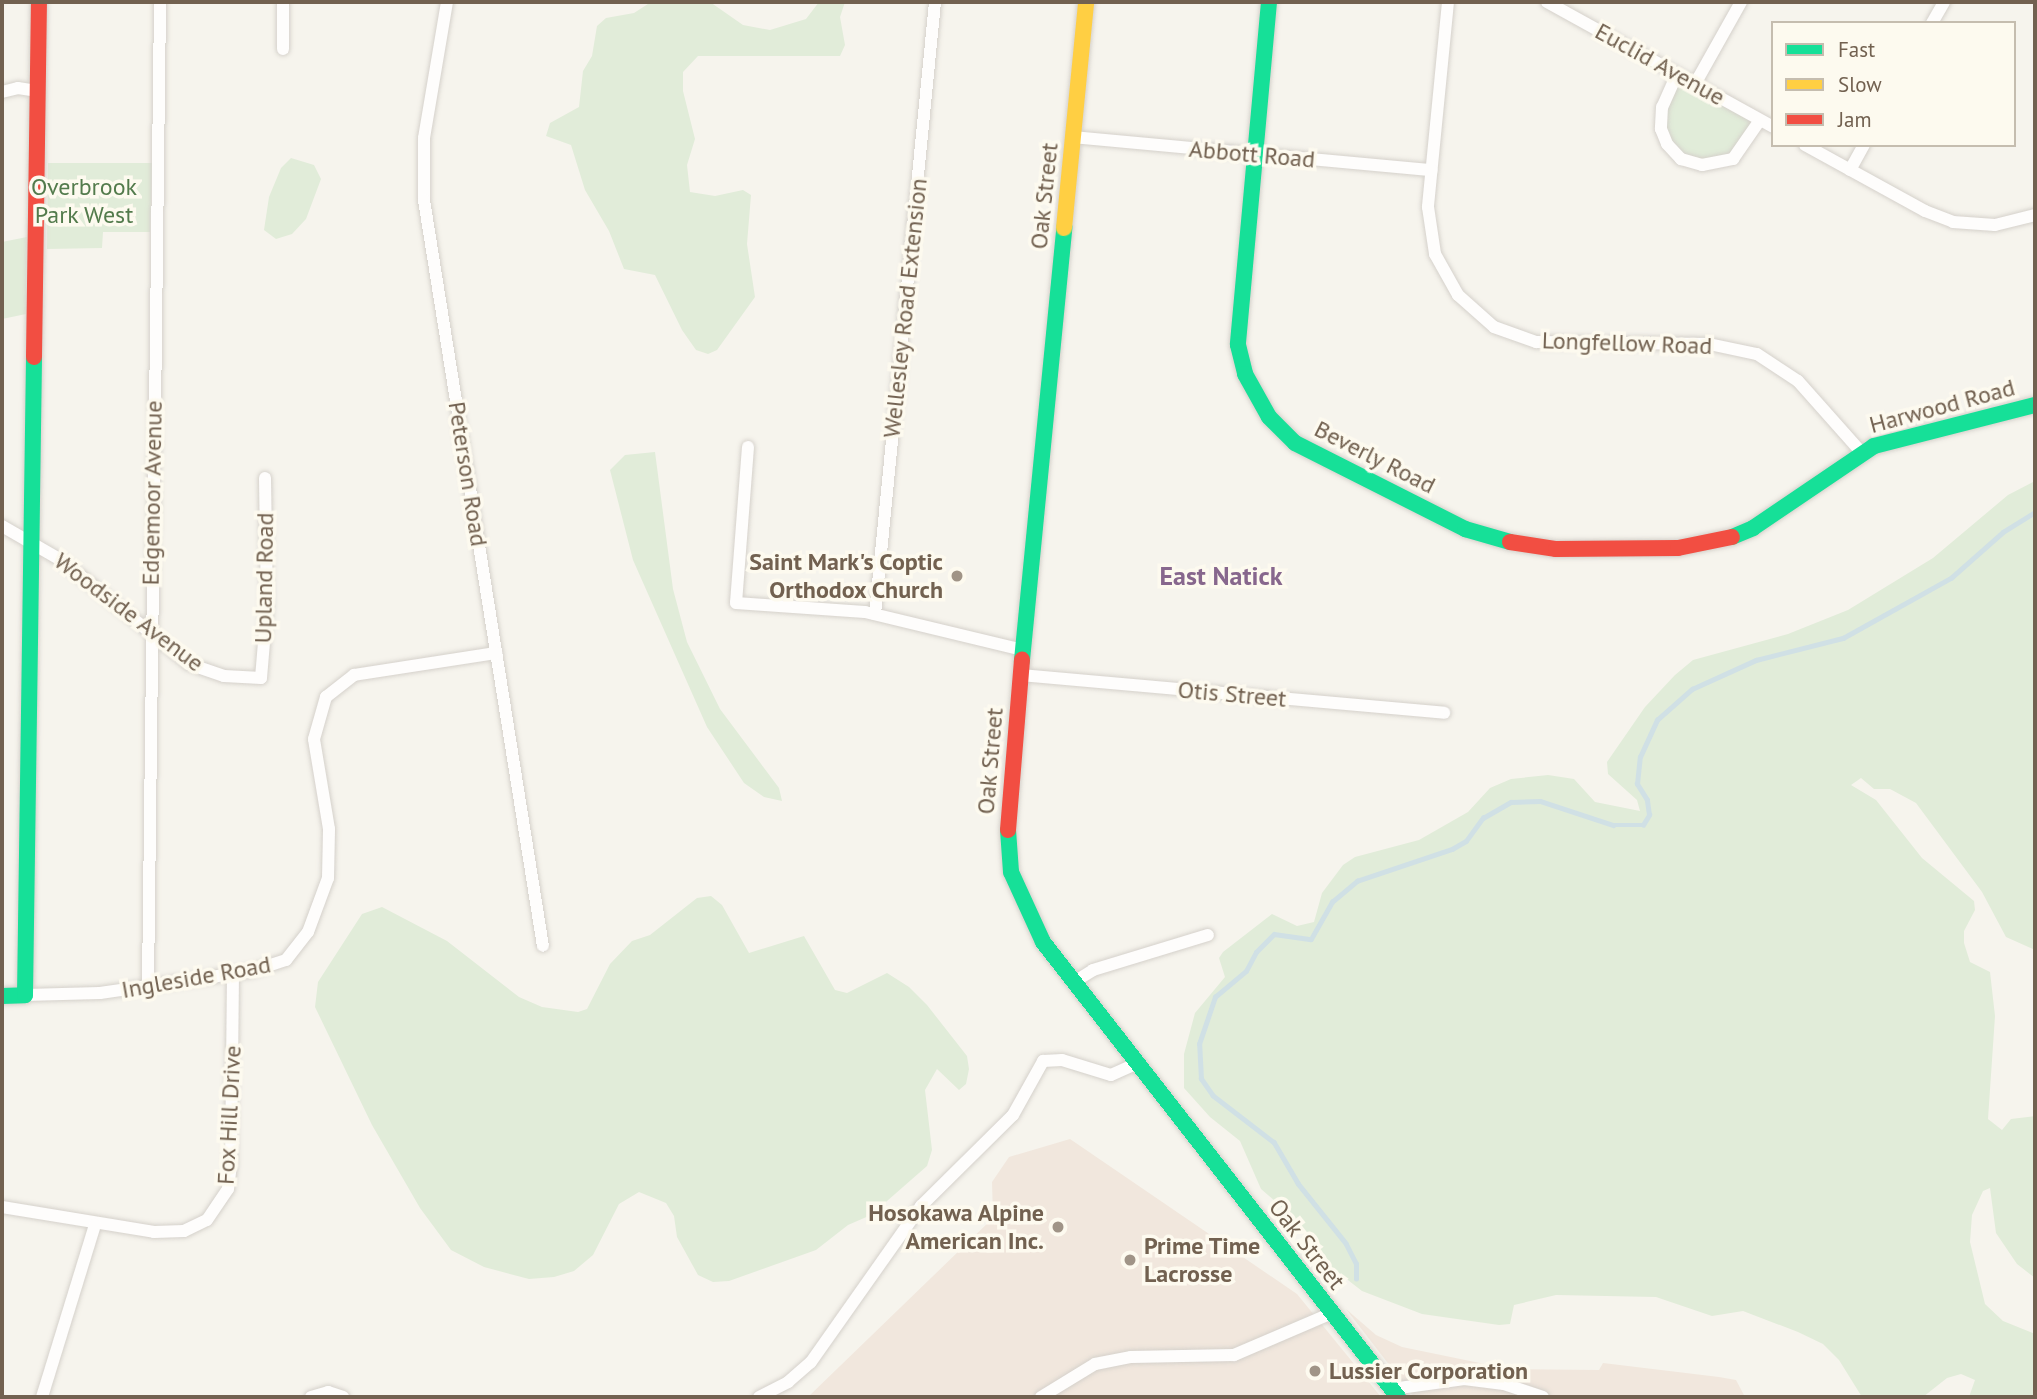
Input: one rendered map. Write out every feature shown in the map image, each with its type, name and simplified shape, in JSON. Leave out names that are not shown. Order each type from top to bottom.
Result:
[{"type":"street","points":[[2,996],[25,995],[39,2]]},
{"type":"street","name":"Edgemoor Avenue","points":[[148,985],[150,633],[160,2]]},
{"type":"street","points":[[282,49],[283,2]]},
{"type":"street","name":"Peterson Road","points":[[447,2],[424,138],[424,200],[543,946]]},
{"type":"street","name":"Wellesley Road Extension","points":[[875,614],[934,2]]},
{"type":"street","name":"Oak Street","points":[[1086,2],[1023,650],[1008,856],[1028,916],[1074,982],[1395,1393]]},
{"type":"street","name":"Beverly Road","points":[[1269,2],[1238,309],[1241,360],[1251,389],[1269,417],[1295,443],[1327,462],[1465,529],[1509,542],[1566,549],[1678,548],[1725,540],[1753,528],[1861,452]]},
{"type":"street","name":"Longfellow Road","points":[[1448,2],[1428,207],[1435,254],[1458,295],[1494,327],[1550,344],[1692,343],[1757,354],[1798,381],[1861,452]]},
{"type":"street","name":"Euclid Avenue","points":[[1547,2],[1771,126]]},
{"type":"street","points":[[1695,84],[1741,2]]},
{"type":"street","points":[[1933,21],[1944,2]]},
{"type":"street","points":[[1677,74],[1662,107],[1661,129],[1667,144],[1681,159],[1702,165],[1733,159],[1760,120]]},
{"type":"street","points":[[2,92],[18,88],[38,91]]},
{"type":"street","name":"Abbott Road","points":[[1073,137],[1431,170]]},
{"type":"street","points":[[1809,147],[1953,222],[1995,225],[2035,215]]},
{"type":"street","points":[[1850,170],[1863,147]]},
{"type":"street","name":"Harwood Road","points":[[1861,452],[2035,405]]},
{"type":"street","points":[[748,447],[736,603],[875,614],[1023,650]]},
{"type":"street","name":"Upland Road","points":[[261,678],[267,606],[265,478]]},
{"type":"street","name":"Woodside Avenue","points":[[2,526],[61,560],[200,670],[261,678]]},
{"type":"street","name":"Ingleside Road","points":[[25,995],[80,995],[266,968],[294,954],[324,893],[329,830],[314,739],[326,697],[343,681],[366,672],[496,653]]},
{"type":"street","name":"Otis Street","points":[[1021,674],[1444,713]]},
{"type":"street","points":[[1074,982],[1093,970],[1208,935]]},
{"type":"street","name":"Fox Hill Drive","points":[[2,1207],[154,1233],[184,1231],[207,1220],[220,1205],[231,1165],[233,973]]},
{"type":"street","points":[[759,1397],[788,1382],[811,1362],[920,1206],[1013,1115],[1043,1061],[1062,1060],[1111,1075],[1138,1063]]},
{"type":"street","points":[[42,1397],[95,1225]]},
{"type":"street","points":[[1041,1397],[1095,1364],[1131,1357],[1234,1355],[1332,1313]]},
{"type":"street","points":[[1395,1393],[1464,1379],[1504,1384],[1543,1397]]},
{"type":"street","points":[[311,1397],[328,1392],[343,1397]]},
{"type":"shaded area","points":[[1070,1139],[1297,1294],[1381,1397],[808,1397],[993,1218],[992,1182],[1009,1157]]},
{"type":"shaded area","points":[[1346,1309],[1376,1335],[1402,1347],[1509,1369],[1599,1370],[1603,1363],[1719,1377],[1736,1380],[1745,1397],[1414,1397]]},
{"type":"green space","points":[[651,2],[710,2],[743,25],[770,30],[806,19],[819,2],[845,2],[840,17],[845,45],[840,56],[698,56],[683,72],[683,91],[695,139],[687,165],[690,192],[715,196],[743,190],[751,195],[747,244],[755,297],[717,350],[708,354],[696,350],[682,330],[655,275],[624,269],[609,231],[585,190],[571,145],[546,136],[550,123],[579,107],[583,71],[592,56],[597,26],[606,18],[634,13]]},
{"type":"green space","points":[[1677,74],[1760,120],[1741,151],[1702,165],[1667,144],[1661,129]]},
{"type":"green space","points":[[291,158],[314,165],[321,179],[306,219],[292,234],[276,239],[264,230],[269,197],[281,168]]},
{"type":"green space","name":"Overbrook Park West","points":[[48,163],[152,163],[150,232],[103,232],[102,248],[47,249]]},
{"type":"green space","points":[[27,237],[26,314],[2,319],[2,242]]},
{"type":"green space","points":[[655,452],[673,589],[687,642],[720,709],[779,788],[782,801],[764,797],[744,783],[707,727],[633,560],[610,470],[625,455]]},
{"type":"green space","points":[[2035,481],[2035,950],[2006,937],[1982,892],[1916,803],[1890,789],[1874,789],[1861,778],[1851,785],[1876,800],[1922,858],[1974,901],[1975,910],[1964,931],[1964,943],[1970,962],[1990,972],[1995,1016],[1988,1119],[2002,1130],[2011,1119],[2035,1116],[2035,1278],[2017,1264],[1996,1233],[1990,1188],[1983,1191],[1972,1215],[1970,1242],[1985,1304],[2003,1321],[2035,1334],[2035,1397],[1969,1397],[1975,1380],[1961,1374],[1947,1378],[1923,1397],[1862,1397],[1839,1360],[1823,1344],[1743,1311],[1712,1316],[1656,1297],[1556,1295],[1514,1305],[1510,1324],[1499,1325],[1422,1314],[1362,1291],[1317,1256],[1292,1216],[1261,1189],[1240,1141],[1210,1117],[1184,1088],[1184,1054],[1195,1013],[1225,977],[1219,958],[1223,952],[1272,914],[1297,926],[1314,922],[1322,893],[1343,865],[1355,857],[1419,840],[1468,812],[1490,788],[1511,779],[1548,775],[1574,779],[1595,802],[1640,811],[1637,800],[1608,774],[1607,762],[1645,707],[1675,675],[1693,660],[1788,634],[1848,610],[1933,558],[2008,495]]},
{"type":"green space","points":[[711,896],[722,905],[749,953],[804,936],[835,990],[847,993],[887,973],[909,987],[927,1005],[967,1056],[969,1069],[966,1084],[959,1090],[937,1069],[925,1090],[932,1150],[927,1166],[871,1215],[848,1225],[816,1250],[729,1281],[713,1282],[698,1275],[677,1237],[674,1216],[666,1203],[639,1192],[619,1204],[593,1255],[574,1271],[554,1277],[529,1279],[484,1267],[451,1250],[420,1208],[372,1125],[315,1007],[318,982],[362,914],[382,907],[447,941],[519,997],[542,1007],[578,1012],[587,1009],[610,964],[632,941],[650,935],[697,898]]},
{"type":"waterway","points":[[1356,1279],[1356,1264],[1346,1244],[1298,1184],[1274,1143],[1213,1096],[1201,1079],[1199,1044],[1215,997],[1246,971],[1256,952],[1274,934],[1311,939],[1332,902],[1357,881],[1452,849],[1466,841],[1483,818],[1511,802],[1540,801],[1613,825],[1643,825],[1649,815],[1647,800],[1637,784],[1640,757],[1657,720],[1692,689],[1756,660],[1843,638],[1951,578],[2003,532],[2035,512]]},
{"type":"traffic: fast","points":[[1269,2],[1238,345],[1245,374],[1269,417],[1295,443],[1465,529],[1510,542]]},
{"type":"traffic: fast","points":[[1022,660],[1064,228]]},
{"type":"traffic: fast","points":[[2,996],[25,995],[34,357]]},
{"type":"traffic: fast","points":[[1732,537],[1753,528],[1874,446],[2035,405]]},
{"type":"traffic: fast","points":[[1008,830],[1011,872],[1043,942],[1398,1397]]},
{"type":"traffic: slow","points":[[1064,228],[1086,2]]},
{"type":"traffic: jam","points":[[34,357],[39,2]]},
{"type":"traffic: jam","points":[[1510,542],[1556,549],[1678,548],[1732,537]]},
{"type":"traffic: jam","points":[[1008,830],[1022,660]]},
{"type":"place","name":"Saint Mark's Coptic Orthodox Church","points":[[957,576]]},
{"type":"place","name":"Hosokawa Alpine American Inc.","points":[[1058,1227]]},
{"type":"place","name":"Prime Time Lacrosse","points":[[1130,1260]]},
{"type":"place","name":"Lussier Corporation","points":[[1315,1371]]},
{"type":"district","name":"East Natick","points":[[1221,576]]}]
